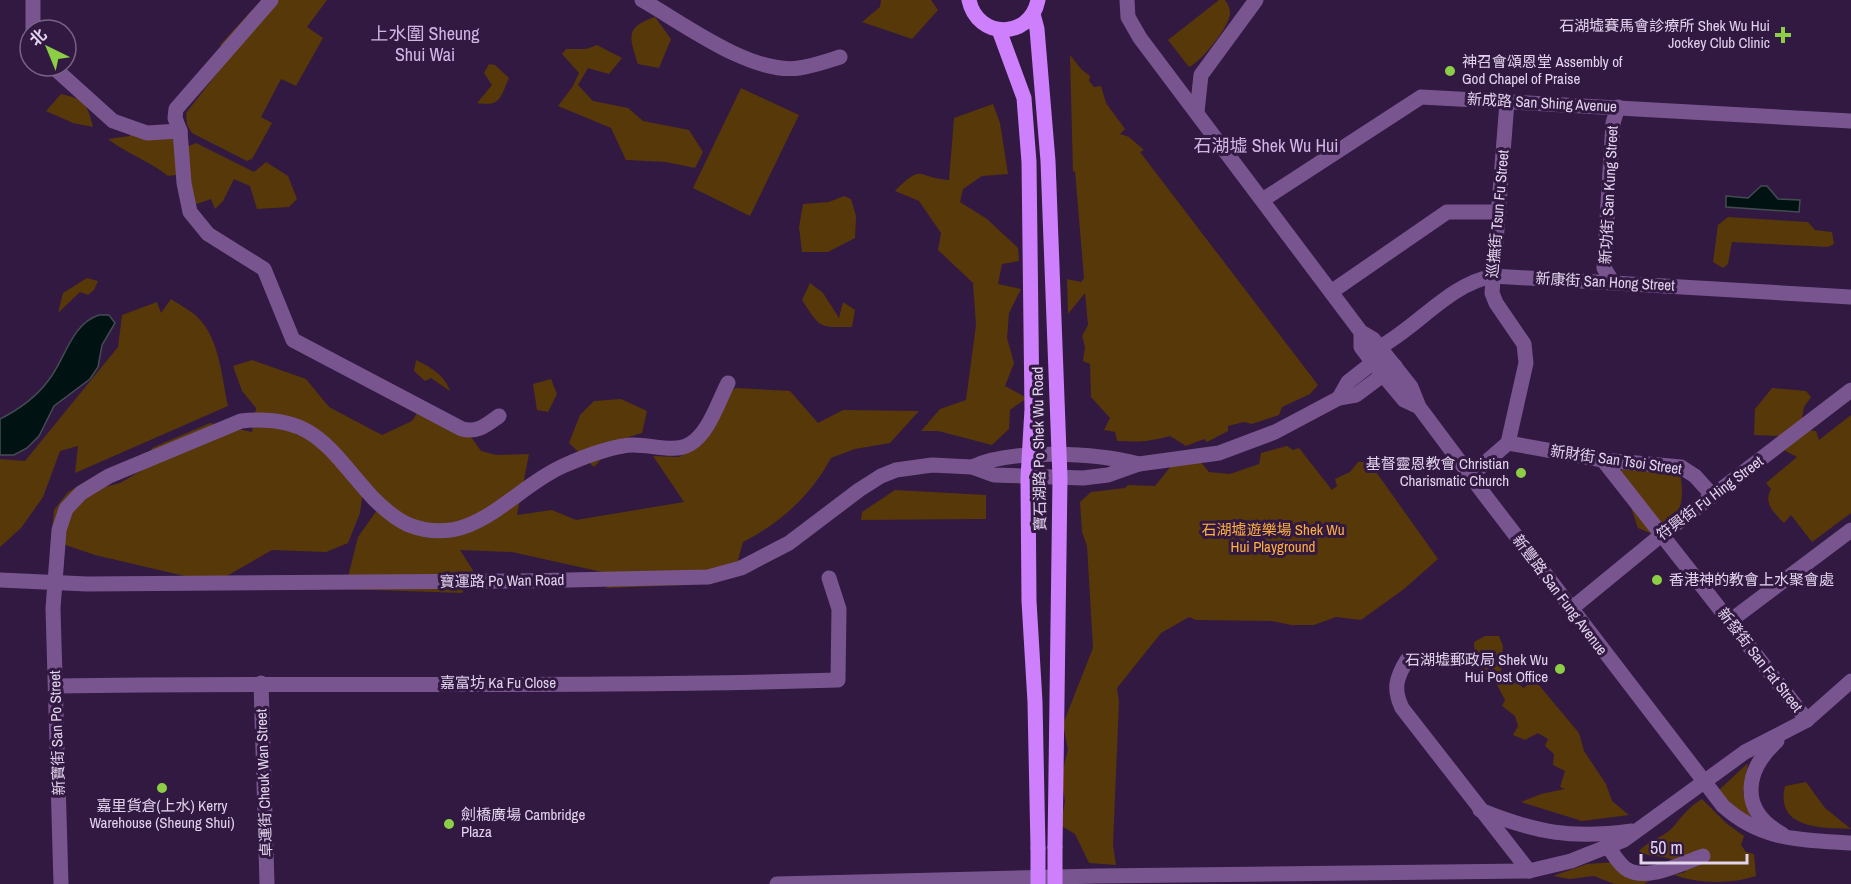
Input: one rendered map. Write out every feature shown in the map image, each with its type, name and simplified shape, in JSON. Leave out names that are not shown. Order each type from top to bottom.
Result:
[{"type":"main road","points":[[968,0],[977,19],[999,30]]},
{"type":"main road","name":"寶石湖路 Po Shek Wu Road","points":[[1035,7],[1015,28],[999,30],[1024,98],[1029,162],[1032,409],[1028,478],[1029,601],[1035,702],[1038,884]]},
{"type":"main road","name":"寶石湖路 Po Shek Wu Road","points":[[1035,7],[1048,161],[1060,478],[1055,884]]},
{"type":"street","points":[[33,0],[33,18]]},
{"type":"street","points":[[271,0],[177,109],[175,118],[180,131],[184,183],[190,212],[208,234],[264,269],[293,340],[462,429],[471,432],[480,429],[499,416]]},
{"type":"street","points":[[642,0],[737,54],[765,65],[797,69],[840,57]]},
{"type":"street","name":"新豐路 San Fung Avenue","points":[[1127,0],[1130,24],[1361,332],[1361,347],[1379,354],[1404,400],[1419,407],[1723,806],[1749,827],[1770,835],[1851,843]]},
{"type":"street","points":[[1238,0],[1239,23]]},
{"type":"street","points":[[1197,112],[1201,75],[1256,0]]},
{"type":"street","points":[[1174,81],[1201,75]]},
{"type":"street","points":[[65,78],[113,121],[147,133],[180,131]]},
{"type":"street","name":"新成路 San Shing Avenue","points":[[1263,199],[1414,100],[1428,97],[1851,121]]},
{"type":"street","name":"巡撫街 Tsun Fu Street","points":[[1507,102],[1492,298],[1521,338],[1527,353],[1508,443]]},
{"type":"street","name":"新功街 San Kung Street","points":[[1612,281],[1604,268],[1613,123],[1618,107]]},
{"type":"street","points":[[1331,292],[1447,212],[1499,212]]},
{"type":"street","name":"新康街 San Hong Street","points":[[1379,354],[1474,279],[1493,276],[1612,281],[1851,297]]},
{"type":"street","name":"寶運路 Po Wan Road","points":[[1340,398],[1348,382],[1379,354]]},
{"type":"street","name":"寶運路 Po Wan Road","points":[[0,580],[55,583],[510,582],[708,577],[741,568],[789,543],[881,476],[914,466],[972,467],[985,474],[1028,478],[1108,476],[1139,464],[1184,460],[1244,445],[1275,432],[1340,398],[1356,394],[1389,371]]},
{"type":"street","name":"新寶街 San Po Street","points":[[61,884],[55,583],[59,530],[66,509],[81,494],[109,476],[241,421],[263,418],[290,423],[318,436],[338,453],[358,482],[384,510],[407,524],[430,531],[450,530],[489,516],[561,466],[624,445],[682,448],[700,436],[728,383]]},
{"type":"street","name":"符興街 Fu Hing Street","points":[[1571,609],[1660,536],[1851,390]]},
{"type":"street","points":[[1470,476],[1508,443]]},
{"type":"street","name":"新財街 San Tsoi Street","points":[[1508,443],[1603,460],[1681,467],[1695,476],[1713,496]]},
{"type":"street","name":"寶運路 Po Wan Road","points":[[972,467],[990,458],[1059,454],[1112,457],[1139,464]]},
{"type":"street","name":"新發街 San Fat Street","points":[[1603,460],[1660,536],[1807,720]]},
{"type":"street","points":[[1730,621],[1851,530]]},
{"type":"street","name":"嘉富坊 Ka Fu Close","points":[[56,686],[261,683],[601,684],[838,680],[839,609],[829,578]]},
{"type":"street","points":[[1407,660],[1397,675],[1395,693],[1402,708],[1529,871]]},
{"type":"street","points":[[777,884],[1529,871],[1609,848],[1638,830],[1746,752],[1807,720],[1851,681]]},
{"type":"street","name":"卓運街 Cheuk Wan Street","points":[[261,683],[267,884]]},
{"type":"street","points":[[1786,732],[1759,759],[1752,774],[1751,788],[1754,804],[1765,821],[1790,838]]},
{"type":"street","points":[[1480,810],[1519,826],[1560,835],[1604,835],[1638,830]]},
{"type":"street","points":[[1609,848],[1627,870],[1641,873],[1653,872],[1703,856]]},
{"type":"green space","points":[[276,0],[327,0],[307,27],[323,38],[296,86],[281,79],[261,117],[272,123],[252,159],[247,161],[192,133],[187,125],[186,113],[232,54],[220,45],[252,10]]},
{"type":"green space","points":[[881,0],[931,0],[938,10],[912,39],[862,22],[880,7]]},
{"type":"green space","points":[[1219,0],[1225,0],[1230,10],[1225,27],[1207,51],[1189,67],[1168,40]]},
{"type":"green space","points":[[655,17],[671,39],[659,68],[638,64],[632,39],[634,29],[638,25]]},
{"type":"green space","points":[[597,45],[622,58],[609,74],[588,68],[578,85],[593,101],[628,108],[643,121],[689,130],[703,152],[695,168],[666,162],[626,160],[611,128],[558,106],[573,86],[579,73],[562,54],[566,49],[586,49]]},
{"type":"green space","points":[[1070,55],[1090,76],[1089,81],[1094,87],[1101,86],[1106,103],[1125,129],[1120,134],[1129,137],[1144,150],[1140,152],[1318,385],[1310,394],[1282,407],[1279,415],[1252,424],[1244,422],[1228,426],[1228,431],[1207,442],[1204,439],[1186,446],[1170,436],[1144,441],[1117,441],[1115,432],[1104,430],[1110,418],[1091,397],[1090,364],[1083,361],[1085,347],[1082,336],[1088,325],[1085,293],[1068,314],[1067,279],[1081,282],[1084,278],[1075,171],[1073,172]]},
{"type":"green space","points":[[489,64],[495,65],[509,78],[499,100],[491,104],[477,103],[492,85],[484,73]]},
{"type":"green space","points":[[741,88],[799,115],[750,216],[693,188]]},
{"type":"green space","points":[[61,94],[75,98],[84,104],[93,127],[73,123],[46,111]]},
{"type":"green space","points":[[993,104],[1000,123],[1008,174],[982,176],[963,189],[960,202],[987,219],[1018,248],[1019,261],[1002,264],[998,284],[1021,289],[1009,313],[1007,338],[1014,363],[1005,386],[1027,398],[1010,410],[1009,429],[992,445],[938,431],[921,431],[940,409],[966,400],[976,325],[973,283],[938,250],[941,233],[919,201],[895,191],[916,174],[949,180],[954,118]]},
{"type":"green space","points":[[130,124],[158,127],[189,146],[196,143],[254,172],[266,162],[288,176],[297,199],[289,207],[257,209],[250,186],[234,179],[223,201],[215,209],[211,199],[194,205],[189,173],[168,176],[108,139],[130,136]]},
{"type":"green space","points":[[844,196],[851,199],[856,216],[855,238],[828,252],[802,252],[799,227],[803,204],[829,202]]},
{"type":"green space","points":[[1728,217],[1808,222],[1815,230],[1832,232],[1834,244],[1828,247],[1732,242],[1728,264],[1723,268],[1713,262],[1718,225]]},
{"type":"green space","points":[[87,278],[98,281],[94,290],[88,295],[80,292],[58,313],[63,293]]},
{"type":"green space","points":[[810,283],[823,293],[839,318],[843,302],[855,310],[852,327],[826,326],[817,321],[802,300]]},
{"type":"green space","points":[[171,299],[195,315],[207,330],[216,350],[228,406],[75,473],[78,446],[60,451],[43,497],[21,528],[0,547],[0,459],[25,461],[118,347],[122,315],[157,302],[161,313]]},
{"type":"green space","points":[[252,360],[306,379],[329,407],[382,435],[412,421],[417,413],[424,413],[472,438],[481,451],[496,455],[529,454],[517,515],[552,510],[576,520],[684,502],[653,456],[680,457],[706,430],[728,392],[736,388],[790,391],[818,423],[843,410],[919,411],[890,443],[855,449],[831,458],[814,484],[794,507],[770,526],[743,542],[738,560],[751,572],[687,585],[606,588],[611,574],[512,552],[460,550],[474,572],[462,593],[345,589],[358,537],[380,506],[364,484],[360,513],[348,543],[326,552],[272,550],[225,577],[189,577],[95,555],[51,540],[54,510],[68,492],[101,472],[101,488],[120,483],[144,469],[152,448],[210,423],[252,432],[256,408],[242,391],[233,366]]},
{"type":"green space","points":[[416,360],[441,376],[450,391],[431,378],[425,381],[414,371]]},
{"type":"green space","points":[[551,379],[557,394],[548,412],[537,410],[533,384]]},
{"type":"green space","points":[[1772,388],[1806,391],[1811,397],[1804,407],[1801,423],[1783,436],[1754,435],[1755,409]]},
{"type":"green space","points":[[621,399],[647,411],[642,433],[619,440],[594,467],[569,443],[580,415],[594,401]]},
{"type":"green space","points":[[1851,415],[1851,513],[1812,542],[1791,515],[1784,523],[1773,512],[1768,499],[1771,489],[1766,483],[1797,457],[1782,449],[1808,430],[1816,431],[1819,440]]},
{"type":"green space","name":"石湖墟遊樂場 Shek Wu Hui Playground","points":[[1287,446],[1293,450],[1299,448],[1332,490],[1337,486],[1335,479],[1350,472],[1358,462],[1369,462],[1438,559],[1404,589],[1361,620],[1336,617],[1314,625],[1291,625],[1272,621],[1196,620],[1189,617],[1161,633],[1117,688],[1119,702],[1113,845],[1116,865],[1089,863],[1075,834],[1060,825],[1065,802],[1061,777],[1068,750],[1063,724],[1093,648],[1087,546],[1082,532],[1080,502],[1091,492],[1125,488],[1128,485],[1155,486],[1172,465],[1200,461],[1209,472],[1230,474],[1259,464],[1261,453]]},
{"type":"green space","points":[[1625,468],[1680,472],[1681,502],[1675,517],[1669,523],[1650,533],[1638,528],[1619,472]]},
{"type":"green space","points":[[895,490],[986,495],[986,519],[861,520],[862,512]]},
{"type":"green space","points":[[1485,636],[1499,636],[1503,646],[1501,672],[1524,688],[1529,683],[1538,684],[1579,733],[1584,751],[1606,784],[1612,801],[1629,815],[1582,821],[1521,802],[1541,794],[1565,789],[1560,787],[1565,771],[1553,765],[1554,754],[1545,746],[1548,739],[1538,733],[1525,740],[1513,735],[1518,726],[1515,716],[1502,706],[1505,700],[1495,681],[1475,667],[1474,642]]},
{"type":"green space","points":[[1748,763],[1743,793],[1751,818],[1726,801],[1719,790]]},
{"type":"green space","points":[[1806,782],[1825,808],[1851,829],[1827,828],[1803,823],[1787,811],[1784,800],[1785,786]]},
{"type":"green space","points":[[1702,799],[1726,823],[1744,836],[1741,845],[1746,852],[1754,854],[1756,876],[1715,882],[1684,878],[1674,875],[1686,872],[1675,861],[1639,851],[1670,830],[1690,808]]},
{"type":"green space","points":[[1616,862],[1658,876],[1644,884],[1614,884],[1594,876],[1570,879],[1553,876],[1587,864]]},
{"type":"shaded area","points":[[1761,186],[1767,186],[1778,199],[1800,200],[1799,212],[1726,207],[1726,196],[1748,198]]},
{"type":"shaded area","points":[[99,315],[109,315],[115,323],[102,345],[98,367],[90,379],[54,406],[39,436],[27,448],[14,455],[0,455],[0,419],[20,407],[38,392],[54,373],[75,334],[89,320]]},
{"type":"place","name":"石湖墟賽馬會診療所 Shek Wu Hui Jockey Club Clinic","points":[[1783,35]]},
{"type":"place","name":"神召會頌恩堂 Assembly of God Chapel of Praise","points":[[1450,71]]},
{"type":"place","name":"基督靈恩教會 Christian Charismatic Church","points":[[1521,473]]},
{"type":"place","name":"香港神的教會上水聚會處","points":[[1657,580]]},
{"type":"place","name":"石湖墟郵政局 Shek Wu Hui Post Office","points":[[1560,669]]},
{"type":"place","name":"嘉里貨倉(上水) Kerry Warehouse (Sheung Shui)","points":[[162,788]]},
{"type":"place","name":"劍橋廣場 Cambridge Plaza","points":[[449,824]]},
{"type":"district","name":"上水圍 Sheung Shui Wai","points":[[425,44]]},
{"type":"district","name":"石湖墟 Shek Wu Hui","points":[[1266,146]]}]
